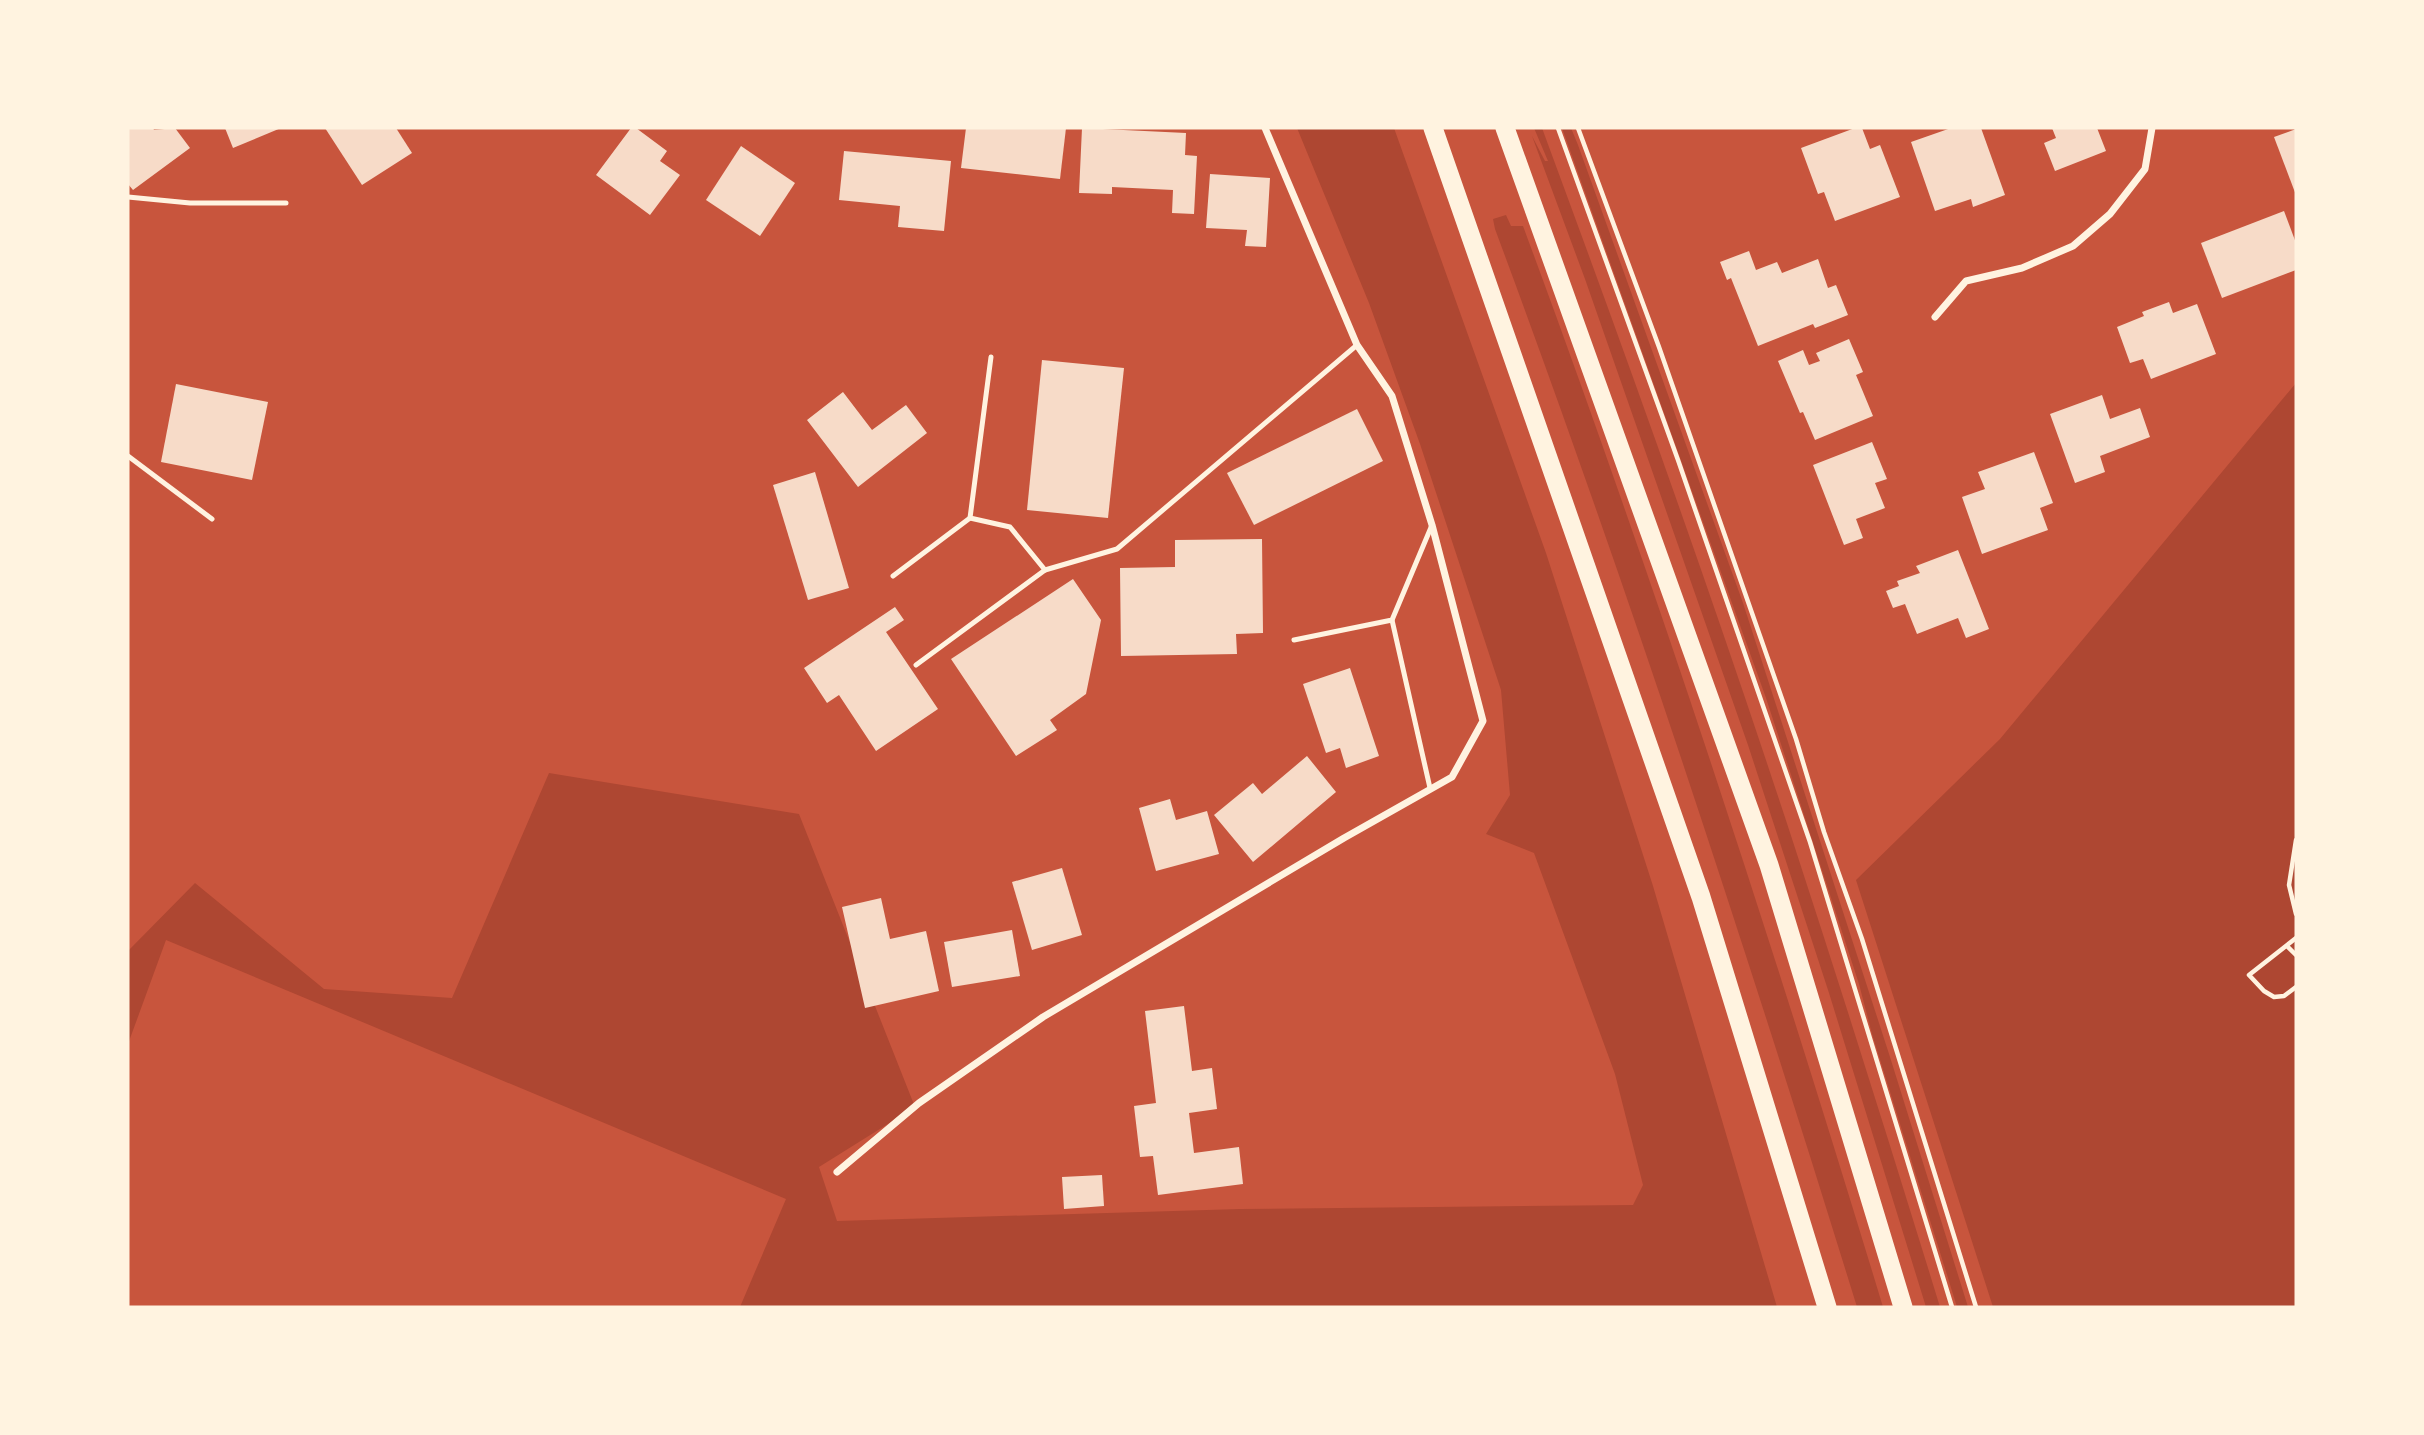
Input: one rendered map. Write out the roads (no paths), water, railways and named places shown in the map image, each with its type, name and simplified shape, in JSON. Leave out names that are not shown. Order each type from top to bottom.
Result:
[{"type":"highway","points":[[1433,128],[1700,897],[1827,1307]]},
{"type":"highway","points":[[1505,128],[1769,865],[1903,1307]]},
{"type":"street","points":[[837,1172],[919,1103],[1043,1017],[1452,777],[1483,721],[1432,525],[1392,397],[1357,345],[1265,128]]},
{"type":"street","points":[[1935,317],[1966,281],[2022,268],[2073,246],[2083,238],[2110,214],[2145,169],[2152,128]]},
{"type":"lane","points":[[128,197],[190,203],[286,203]]},
{"type":"lane","points":[[916,665],[1045,570],[1117,549],[1357,345]]},
{"type":"lane","points":[[893,576],[970,518],[991,357]]},
{"type":"lane","points":[[128,456],[212,519]]},
{"type":"lane","points":[[970,518],[1010,527],[1045,570]]},
{"type":"lane","points":[[1430,788],[1392,620],[1432,525]]},
{"type":"lane","points":[[1294,640],[1392,620]]}]
